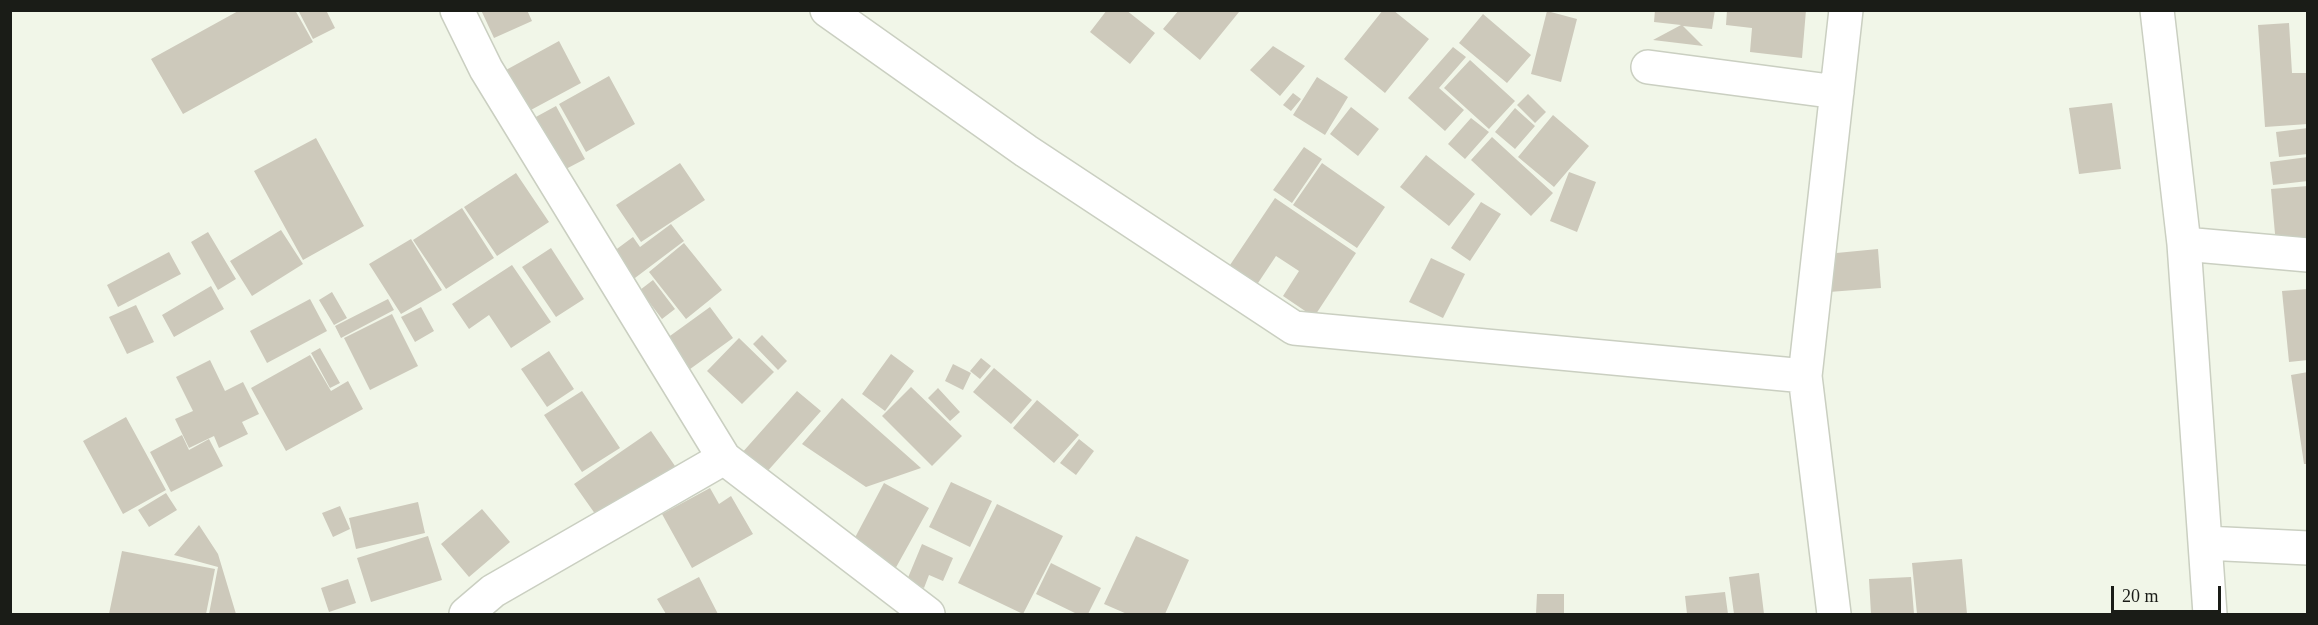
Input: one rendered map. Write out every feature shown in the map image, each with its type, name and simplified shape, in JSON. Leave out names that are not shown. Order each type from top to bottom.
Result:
[{"type":"street","points":[[457,10],[486,69],[724,458],[928,615]]},
{"type":"street","points":[[828,10],[1026,151],[1294,328],[1805,376]]},
{"type":"street","points":[[1834,615],[1805,376],[1846,10]]},
{"type":"street","points":[[2157,10],[2184,244],[2210,615]]},
{"type":"street","points":[[1648,67],[1837,92]]},
{"type":"street","points":[[2184,244],[2307,255]]},
{"type":"street","points":[[466,615],[493,591],[724,458]]},
{"type":"street","points":[[2205,543],[2307,548]]},
{"type":"building","points":[[240,10],[295,10],[313,42],[183,114],[151,59]]},
{"type":"building","points":[[298,10],[326,10],[335,28],[313,39]]},
{"type":"building","points":[[481,10],[527,10],[532,21],[494,38]]},
{"type":"building","points":[[1107,10],[1126,10],[1155,33],[1130,64],[1090,32]]},
{"type":"building","points":[[1179,10],[1236,10],[1239,12],[1200,60],[1163,29]]},
{"type":"building","points":[[1383,10],[1393,10],[1429,39],[1385,93],[1344,59]]},
{"type":"building","points":[[1655,10],[1715,10],[1712,29],[1683,26],[1703,46],[1653,40],[1681,25],[1654,22]]},
{"type":"building","points":[[1727,10],[1806,10],[1802,58],[1750,52],[1752,28],[1726,25]]},
{"type":"building","points":[[1547,11],[1577,19],[1561,82],[1531,74]]},
{"type":"building","points":[[1483,14],[1531,55],[1507,83],[1459,43]]},
{"type":"building","points":[[2289,23],[2292,73],[2308,73],[2308,124],[2265,127],[2258,25]]},
{"type":"building","points":[[559,41],[581,83],[529,111],[506,70]]},
{"type":"building","points":[[1273,46],[1305,66],[1280,96],[1250,70]]},
{"type":"building","points":[[1453,47],[1466,57],[1439,88],[1464,110],[1445,131],[1408,98]]},
{"type":"building","points":[[1470,60],[1515,101],[1489,129],[1444,88]]},
{"type":"building","points":[[609,76],[635,124],[586,152],[559,104]]},
{"type":"building","points":[[1317,77],[1348,97],[1325,135],[1293,115]]},
{"type":"building","points":[[1293,93],[1301,99],[1291,111],[1283,105]]},
{"type":"building","points":[[1528,94],[1546,112],[1535,123],[1517,105]]},
{"type":"building","points":[[2112,103],[2121,169],[2079,174],[2069,108]]},
{"type":"building","points":[[556,106],[585,159],[564,170],[534,118]]},
{"type":"building","points":[[1351,107],[1379,129],[1358,156],[1330,134]]},
{"type":"building","points":[[1515,108],[1535,126],[1515,149],[1495,132]]},
{"type":"building","points":[[1553,115],[1589,146],[1554,187],[1518,157]]},
{"type":"building","points":[[1471,118],[1489,132],[1465,159],[1448,144]]},
{"type":"building","points":[[2308,128],[2308,154],[2279,157],[2276,132]]},
{"type":"building","points":[[1492,137],[1553,193],[1531,216],[1471,160]]},
{"type":"building","points":[[316,138],[364,226],[303,260],[254,171]]},
{"type":"building","points":[[1304,147],[1322,159],[1292,203],[1273,190]]},
{"type":"building","points":[[1426,155],[1475,194],[1449,226],[1400,187]]},
{"type":"building","points":[[2308,157],[2308,181],[2273,185],[2270,162]]},
{"type":"building","points":[[680,163],[705,200],[641,242],[616,205]]},
{"type":"building","points":[[1322,163],[1385,207],[1357,248],[1293,205]]},
{"type":"building","points":[[1569,172],[1596,182],[1577,232],[1550,221]]},
{"type":"building","points":[[516,173],[549,222],[497,256],[464,207]]},
{"type":"building","points":[[2308,186],[2308,242],[2276,245],[2271,189]]},
{"type":"building","points":[[1275,198],[1356,253],[1314,317],[1283,296],[1299,271],[1276,256],[1256,286],[1228,268]]},
{"type":"building","points":[[1481,202],[1501,214],[1470,261],[1451,248]]},
{"type":"building","points":[[462,208],[494,258],[446,289],[413,240]]},
{"type":"building","points":[[671,224],[684,241],[627,284],[606,257],[633,237],[640,247]]},
{"type":"building","points":[[281,230],[303,264],[252,296],[230,261]]},
{"type":"building","points":[[208,232],[236,279],[218,290],[191,242]]},
{"type":"building","points":[[411,239],[442,290],[401,314],[369,264]]},
{"type":"building","points":[[684,243],[722,290],[686,319],[649,272]]},
{"type":"building","points":[[551,248],[584,299],[556,317],[522,267]]},
{"type":"building","points":[[1878,249],[1881,288],[1829,292],[1826,254]]},
{"type":"building","points":[[169,252],[181,274],[118,307],[107,285]]},
{"type":"building","points":[[1431,258],[1465,274],[1443,318],[1409,302]]},
{"type":"building","points":[[512,265],[551,322],[511,348],[489,315],[469,329],[452,304]]},
{"type":"building","points":[[653,280],[675,309],[662,319],[640,290]]},
{"type":"building","points":[[211,286],[224,309],[174,337],[162,315]]},
{"type":"building","points":[[2308,289],[2308,360],[2289,362],[2282,291]]},
{"type":"building","points":[[332,292],[347,318],[334,325],[319,300]]},
{"type":"building","points":[[310,299],[327,331],[267,363],[250,331]]},
{"type":"building","points":[[388,299],[394,310],[341,338],[335,326]]},
{"type":"building","points":[[136,305],[154,342],[127,354],[109,317]]},
{"type":"building","points":[[421,307],[434,331],[415,342],[401,317]]},
{"type":"building","points":[[710,307],[733,338],[686,372],[663,341]]},
{"type":"building","points":[[392,314],[418,366],[370,390],[344,338]]},
{"type":"building","points":[[762,335],[787,361],[778,370],[753,344]]},
{"type":"building","points":[[739,338],[774,372],[742,404],[707,371]]},
{"type":"building","points":[[320,348],[340,383],[330,388],[311,353]]},
{"type":"building","points":[[549,351],[574,389],[547,407],[521,369]]},
{"type":"building","points":[[891,354],[914,371],[885,411],[862,394]]},
{"type":"building","points":[[310,355],[331,391],[348,381],[363,409],[286,451],[251,388]]},
{"type":"building","points":[[981,358],[991,366],[980,379],[970,371]]},
{"type":"building","points":[[210,360],[225,391],[243,382],[259,414],[242,422],[248,434],[219,448],[214,436],[189,448],[175,419],[193,411],[176,377]]},
{"type":"building","points":[[953,364],[971,373],[963,390],[945,381]]},
{"type":"building","points":[[994,368],[1032,400],[1011,424],[973,392]]},
{"type":"building","points":[[2308,372],[2308,464],[2304,464],[2291,375]]},
{"type":"building","points":[[911,387],[962,436],[932,466],[882,416]]},
{"type":"building","points":[[938,388],[960,412],[950,421],[928,398]]},
{"type":"building","points":[[582,391],[620,448],[582,472],[544,415]]},
{"type":"building","points":[[797,391],[821,411],[765,474],[741,454]]},
{"type":"building","points":[[842,398],[921,468],[866,487],[802,444]]},
{"type":"building","points":[[1037,400],[1079,435],[1054,463],[1013,428]]},
{"type":"building","points":[[126,417],[166,490],[123,514],[83,441]]},
{"type":"building","points":[[651,431],[675,466],[598,518],[574,484]]},
{"type":"building","points":[[182,435],[189,450],[209,439],[223,466],[171,492],[150,452]]},
{"type":"building","points":[[1079,439],[1094,451],[1076,475],[1060,463]]},
{"type":"building","points":[[951,482],[992,501],[970,547],[929,527]]},
{"type":"building","points":[[884,483],[929,508],[894,571],[850,547]]},
{"type":"building","points":[[710,488],[719,504],[731,496],[753,534],[692,568],[662,514]]},
{"type":"building","points":[[166,493],[177,510],[149,527],[138,510]]},
{"type":"building","points":[[418,502],[425,533],[356,549],[349,518]]},
{"type":"building","points":[[997,504],[1063,536],[1023,614],[958,583]]},
{"type":"building","points":[[340,506],[350,529],[333,537],[322,513]]},
{"type":"building","points":[[482,509],[510,542],[469,577],[441,544]]},
{"type":"building","points":[[199,525],[218,554],[236,614],[209,614],[218,567],[174,555]]},
{"type":"building","points":[[428,536],[442,580],[371,602],[357,558]]},
{"type":"building","points":[[1136,536],[1189,560],[1165,614],[1127,614],[1104,604]]},
{"type":"building","points":[[922,544],[953,558],[943,581],[929,575],[924,588],[907,580]]},
{"type":"building","points":[[122,551],[215,569],[206,614],[109,614]]},
{"type":"building","points":[[1962,559],[1967,614],[1917,614],[1912,563]]},
{"type":"building","points":[[1051,563],[1101,588],[1088,614],[1077,614],[1036,594]]},
{"type":"building","points":[[1759,573],[1764,614],[1734,614],[1729,577]]},
{"type":"building","points":[[699,577],[718,614],[666,614],[657,599]]},
{"type":"building","points":[[1911,577],[1914,614],[1871,614],[1869,579]]},
{"type":"building","points":[[348,579],[356,603],[329,612],[321,588]]},
{"type":"building","points":[[1725,592],[1728,614],[1687,614],[1685,596]]},
{"type":"building","points":[[1537,594],[1564,594],[1564,614],[1536,614]]}]
